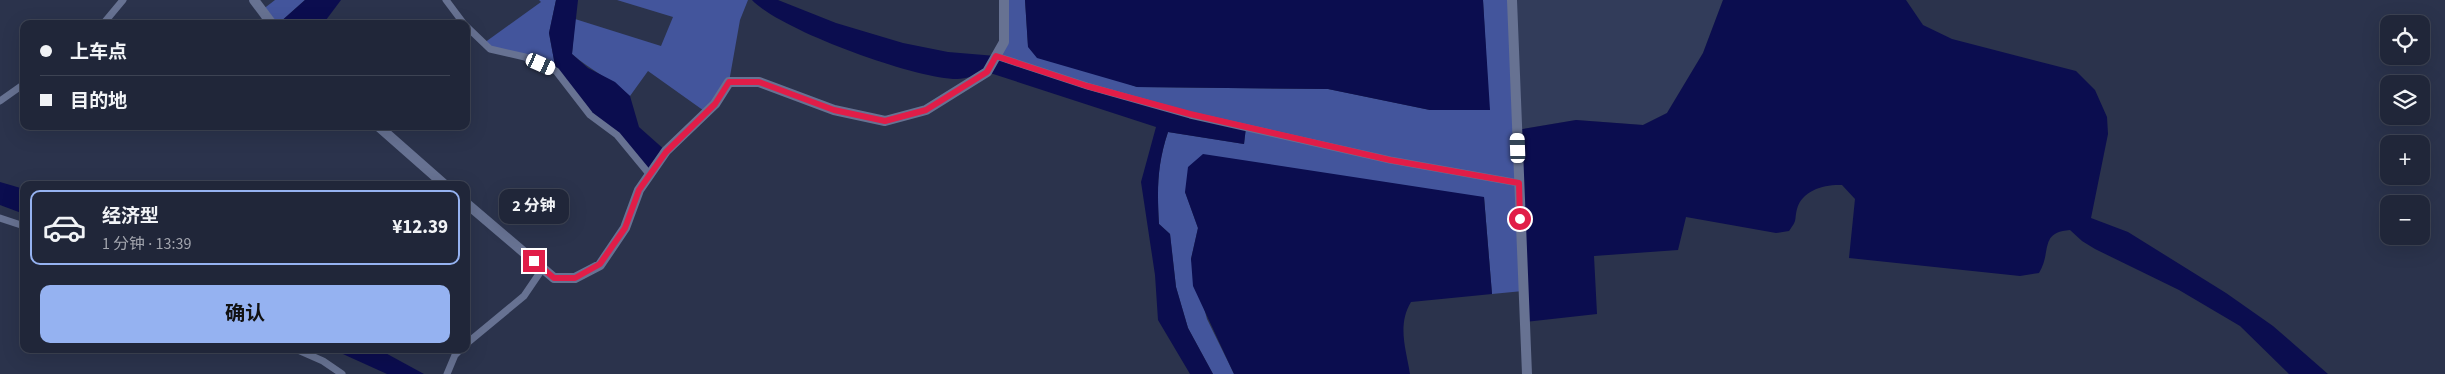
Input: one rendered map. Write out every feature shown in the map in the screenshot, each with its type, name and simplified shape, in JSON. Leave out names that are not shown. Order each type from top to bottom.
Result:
[{"type":"street","points":[[254,0],[269,20]]},
{"type":"street","points":[[470,206],[554,278],[575,278],[600,264],[625,228],[639,190],[666,152],[715,104],[729,82],[759,82],[834,110],[885,121],[926,110],[987,72],[1004,42],[1004,0]]},
{"type":"street","points":[[1512,0],[1527,374]]},
{"type":"street","points":[[383,130],[440,181]]},
{"type":"lane","points":[[106,20],[123,0]]},
{"type":"lane","points":[[446,0],[461,20]]},
{"type":"lane","points":[[470,30],[490,48],[526,57],[556,71],[590,114],[617,135],[650,175]]},
{"type":"lane","points":[[996,56],[1087,86],[1190,114],[1390,160],[1519,183]]},
{"type":"lane","points":[[0,101],[20,87]]},
{"type":"lane","points":[[0,218],[20,225]]},
{"type":"lane","points":[[470,341],[524,296],[543,268]]},
{"type":"lane","points":[[305,353],[323,361],[342,374]]},
{"type":"lane","points":[[447,374],[457,353]]},
{"type":"shaded area","points":[[275,0],[305,0],[282,20],[269,20],[262,10]]},
{"type":"shaded area","points":[[305,0],[341,0],[326,20],[282,20]]},
{"type":"shaded area","points":[[539,0],[556,0],[549,33],[556,71],[490,49],[484,43],[541,2]]},
{"type":"shaded area","points":[[556,0],[578,0],[572,54],[588,68],[615,82],[630,96],[639,127],[666,151],[650,175],[617,135],[590,115],[556,71],[549,33]]},
{"type":"shaded area","points":[[617,0],[748,0],[740,20],[729,82],[707,113],[648,71],[630,96],[572,54],[575,19],[661,46],[673,17]]},
{"type":"shaded area","points":[[752,0],[778,0],[836,23],[903,43],[948,52],[996,56],[1087,86],[1246,127],[1244,144],[1168,132],[1160,167],[1158,189],[1159,224],[1170,234],[1176,287],[1188,328],[1213,374],[1190,374],[1158,320],[1155,275],[1141,182],[1156,127],[987,72],[968,78],[957,79],[937,77],[881,62],[849,51],[790,25],[767,12]]},
{"type":"shaded area","points":[[1004,0],[1025,0],[1028,46],[1137,87],[1328,89],[1430,110],[1489,110],[1483,0],[1512,0],[1523,291],[1492,294],[1484,197],[1185,192],[1198,228],[1191,259],[1207,319],[1234,374],[1213,374],[1188,328],[1176,287],[1170,234],[1159,224],[1158,189],[1160,167],[1168,132],[1244,144],[1246,127],[1190,115],[996,56],[1004,42]]},
{"type":"shaded area","points":[[1025,0],[1483,0],[1490,110],[1430,110],[1328,89],[1137,87],[1037,58],[1028,47]]},
{"type":"shaded area","points":[[1512,0],[1723,0],[1703,53],[1667,113],[1643,125],[1576,120],[1517,130]]},
{"type":"shaded area","points":[[1723,0],[1906,0],[1923,25],[1952,39],[2076,71],[2095,90],[2107,117],[2108,134],[2091,218],[2128,232],[2226,293],[2273,326],[2328,374],[2289,374],[2240,326],[2179,290],[2095,249],[2070,230],[2060,232],[2050,239],[2039,273],[2020,276],[1849,258],[1855,199],[1842,185],[1822,187],[1804,197],[1797,209],[1795,222],[1789,231],[1776,233],[1686,217],[1678,250],[1594,256],[1597,314],[1525,322],[1517,130],[1576,120],[1643,125],[1667,113],[1703,53]]},
{"type":"shaded area","points":[[1203,154],[1484,197],[1492,294],[1411,302],[1404,319],[1403,328],[1410,374],[1234,374],[1193,286],[1191,259],[1198,228],[1185,192],[1188,167]]},
{"type":"shaded area","points":[[0,182],[20,188],[20,212],[0,205]]},
{"type":"shaded area","points":[[341,353],[386,353],[424,374],[387,374]]},
{"type":"route","points":[[534,261],[554,278],[575,278],[600,264],[625,228],[639,190],[666,152],[715,104],[729,82],[759,82],[834,110],[885,121],[926,110],[987,72],[996,56],[1087,86],[1190,114],[1390,160],[1519,183],[1520,219]]}]
